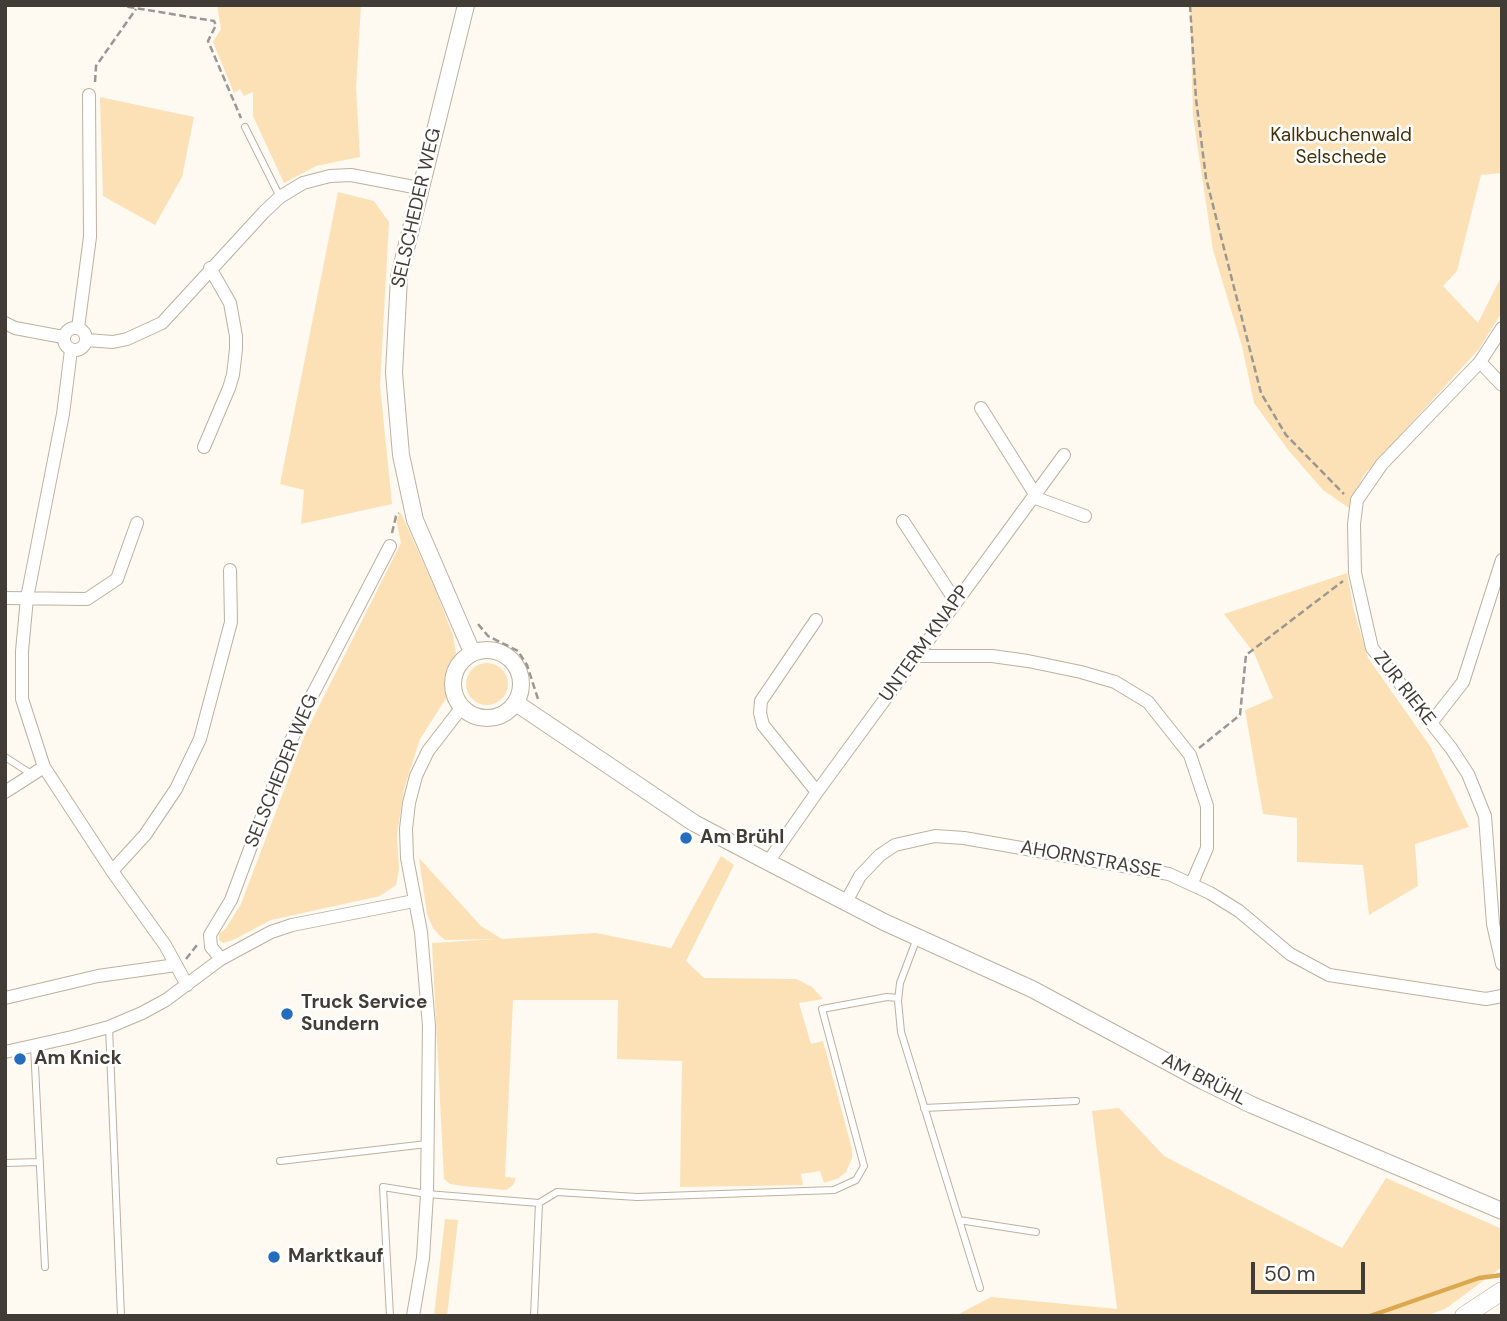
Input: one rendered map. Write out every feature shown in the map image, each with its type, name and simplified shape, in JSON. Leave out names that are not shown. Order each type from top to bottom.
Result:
[{"type":"main road","points":[[1464,1316],[1502,1291]]},
{"type":"street","name":"SELSCHEDER WEG","points":[[466,5],[399,277],[395,325],[395,404],[401,455],[415,520],[472,652]]},
{"type":"street","points":[[78,328],[90,237],[89,95]]},
{"type":"street","points":[[86,340],[113,342],[127,339],[162,323],[210,268],[280,197],[303,183],[343,175],[363,176],[419,188]]},
{"type":"street","points":[[204,447],[233,375],[236,348],[230,303],[210,268]]},
{"type":"street","points":[[5,323],[15,328],[63,337]]},
{"type":"street","points":[[63,337],[70,328],[78,328],[84,333],[86,340],[81,348],[71,350]]},
{"type":"street","name":"ZUR RIEKE","points":[[1502,328],[1480,362],[1382,464],[1357,500],[1354,524],[1355,573],[1372,648],[1468,774],[1485,816],[1495,855],[1493,924],[1502,964]]},
{"type":"street","points":[[63,337],[65,345],[71,350]]},
{"type":"street","points":[[71,350],[63,414],[27,598],[22,651],[22,699],[39,771],[165,945],[187,985]]},
{"type":"street","points":[[1480,362],[1502,385]]},
{"type":"street","points":[[981,408],[1034,495],[1085,516]]},
{"type":"street","name":"UNTERM KNAPP","points":[[768,862],[1064,455]]},
{"type":"street","points":[[903,521],[956,602]]},
{"type":"street","points":[[5,598],[87,599],[117,579],[137,523]]},
{"type":"street","name":"SELSCHEDER WEG","points":[[220,960],[211,947],[210,935],[231,900],[286,752],[305,709],[390,546]]},
{"type":"street","points":[[1431,723],[1463,682],[1502,560]]},
{"type":"street","points":[[112,871],[145,835],[176,789],[200,738],[230,622],[230,570]]},
{"type":"street","points":[[816,620],[761,701],[760,713],[763,725],[817,792]]},
{"type":"street","points":[[483,649],[495,650],[511,659],[521,675],[522,683],[516,702],[506,713],[485,718],[469,713],[455,696],[453,679],[456,668],[472,652],[483,649]]},
{"type":"street","points":[[916,656],[992,656],[1028,661],[1115,682],[1148,702],[1190,755],[1207,806],[1207,848],[1192,883]]},
{"type":"street","name":"AM BRÜHL","points":[[516,702],[694,823],[768,862],[917,937],[1032,989],[1203,1082],[1502,1211]]},
{"type":"street","points":[[413,1316],[422,1258],[427,1195],[428,995],[421,932],[407,858],[406,829],[416,776],[428,751],[462,707]]},
{"type":"street","points":[[5,792],[39,771]]},
{"type":"street","name":"AHORNSTRASSE","points":[[846,902],[860,876],[880,855],[895,845],[934,836],[964,838],[1169,874],[1192,883],[1239,912],[1290,954],[1329,975],[1486,999],[1502,996]]},
{"type":"street","points":[[5,1052],[109,1027],[142,1013],[187,985],[220,960],[271,932],[292,925],[414,901]]},
{"type":"street","points":[[5,998],[98,976],[176,965]]},
{"type":"lane","points":[[245,127],[280,197]]},
{"type":"lane","points":[[5,757],[39,771]]},
{"type":"lane","points":[[917,937],[906,962],[898,998],[901,1032],[980,1288]]},
{"type":"lane","points":[[390,1316],[383,1187],[427,1195],[539,1203],[556,1192],[637,1197],[794,1192],[835,1190],[856,1180],[864,1166],[822,1009],[887,997],[898,998]]},
{"type":"lane","points":[[109,1027],[121,1316]]},
{"type":"lane","points":[[34,1046],[45,1267]]},
{"type":"lane","points":[[924,1108],[1076,1101]]},
{"type":"lane","points":[[280,1161],[429,1144]]},
{"type":"lane","points":[[5,1163],[40,1162]]},
{"type":"lane","points":[[534,1316],[539,1203]]},
{"type":"lane","points":[[959,1220],[1037,1232]]},
{"type":"path","points":[[117,5],[214,21],[216,25],[208,41],[245,127]]},
{"type":"path","points":[[1190,5],[1196,99],[1206,178],[1261,393],[1286,435],[1357,506]]},
{"type":"path","points":[[89,95],[96,79],[96,66],[136,9]]},
{"type":"path","points":[[390,546],[396,516],[410,503]]},
{"type":"path","points":[[1190,755],[1240,715],[1246,655],[1355,573]]},
{"type":"path","points":[[476,621],[488,636],[518,651],[527,665],[534,692],[542,703]]},
{"type":"green space","points":[[217,5],[361,5],[356,88],[360,157],[316,166],[284,183],[253,116],[253,92],[244,96],[240,89],[234,93],[213,42],[221,29]]},
{"type":"green space","name":"Kalkbuchenwald Selschede","points":[[1190,5],[1502,5],[1502,173],[1481,175],[1457,271],[1443,286],[1478,323],[1502,275],[1502,312],[1479,349],[1363,476],[1349,508],[1323,490],[1289,451],[1254,403],[1242,346],[1213,250],[1193,116]]},
{"type":"green space","points":[[100,97],[194,117],[182,177],[155,225],[103,196]]},
{"type":"green space","points":[[338,192],[374,201],[389,222],[380,385],[392,504],[301,524],[304,490],[280,484]]},
{"type":"green space","points":[[401,513],[435,589],[453,635],[456,653],[448,677],[447,697],[420,739],[404,789],[397,835],[399,870],[396,885],[380,896],[271,920],[223,943],[219,940],[219,934],[241,904],[306,732],[401,543],[396,519]]},
{"type":"green space","points":[[1347,573],[1354,611],[1368,658],[1430,746],[1469,827],[1415,844],[1418,886],[1369,915],[1363,865],[1297,862],[1297,818],[1263,814],[1245,710],[1273,698],[1254,653],[1224,614]]},
{"type":"green space","points":[[487,663],[502,669],[508,684],[502,699],[487,705],[472,699],[466,684],[472,669]]},
{"type":"green space","points":[[721,856],[734,865],[686,961],[704,978],[796,979],[812,987],[823,999],[799,1003],[811,1044],[823,1041],[852,1149],[852,1158],[846,1172],[839,1178],[824,1183],[820,1171],[801,1174],[803,1185],[680,1187],[682,1061],[617,1059],[618,1000],[513,1000],[505,1177],[516,1178],[513,1185],[506,1190],[450,1184],[444,1179],[432,943],[497,939],[446,940],[441,937],[433,928],[427,914],[419,858],[481,926],[502,939],[596,933],[671,948]]},
{"type":"green space","points":[[1119,1108],[1164,1156],[1342,1248],[1386,1178],[1502,1229],[1502,1267],[1445,1309],[1425,1316],[955,1316],[991,1297],[1117,1309],[1092,1111]]},
{"type":"green space","points":[[445,1219],[458,1220],[447,1316],[434,1316]]},
{"type":"waterway","points":[[1370,1316],[1479,1278],[1502,1275]]},
{"type":"place","name":"Am Brühl","points":[[686,838]]},
{"type":"place","name":"Truck Service Sundern","points":[[287,1014]]},
{"type":"place","name":"Am Knick","points":[[20,1059]]},
{"type":"place","name":"Marktkauf","points":[[274,1257]]}]
